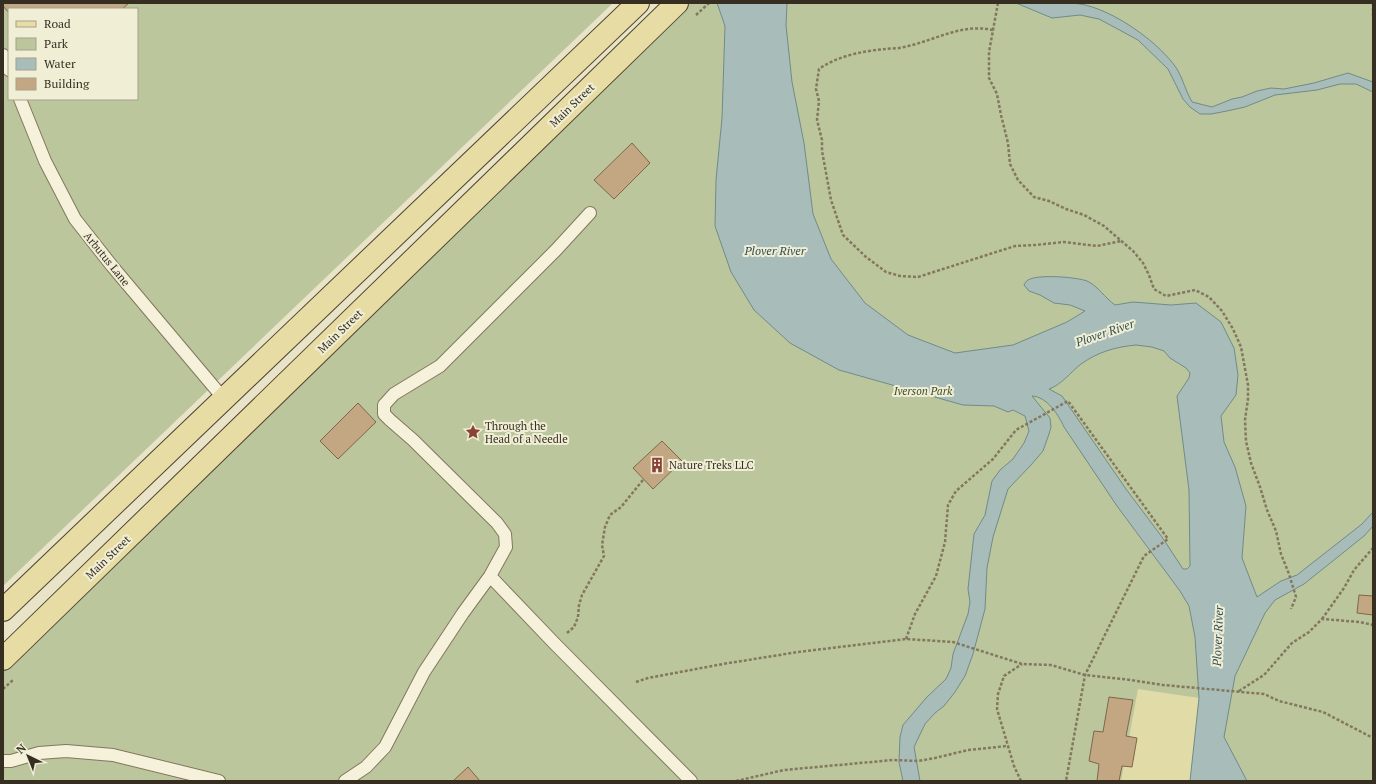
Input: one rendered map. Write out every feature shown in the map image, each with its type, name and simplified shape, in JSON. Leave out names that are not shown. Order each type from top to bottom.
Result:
[{"type":"main road","points":[[3,610],[638,3]]},
{"type":"main road","name":"Main Street","points":[[3,660],[677,3]]},
{"type":"lane","points":[[3,55],[8,68]]},
{"type":"lane","name":"Arbutus Lane","points":[[20,100],[45,161],[75,219],[112,266],[224,399]]},
{"type":"lane","points":[[346,781],[366,767],[385,747],[424,672],[463,613],[490,576],[506,547],[505,534],[497,523],[413,440],[384,414],[384,405],[394,394],[440,366],[556,250],[590,213]]},
{"type":"lane","points":[[490,576],[691,781]]},
{"type":"lane","points":[[3,761],[11,761],[39,753],[74,751],[113,755],[219,781]]},
{"type":"path","points":[[998,3],[989,52],[989,78],[997,94],[1008,144],[1010,164],[1018,180],[1034,197],[1049,201],[1084,215],[1104,226],[1133,252],[1143,264],[1150,275],[1154,289],[1166,296],[1195,290],[1209,297],[1222,311],[1233,329],[1241,347],[1248,385],[1245,420],[1246,441],[1251,463],[1267,510],[1276,531],[1281,554],[1296,597],[1291,609]]},
{"type":"path","points":[[1373,3],[1373,16]]},
{"type":"path","points":[[993,30],[985,28],[966,28],[903,48],[879,50],[844,58],[828,63],[819,69],[816,89],[819,101],[817,120],[818,128],[822,140],[822,151],[831,200],[843,235],[866,257],[886,272],[900,276],[918,278],[1015,246],[1035,246],[1064,242],[1097,246],[1121,241]]},
{"type":"path","points":[[906,639],[915,614],[936,576],[945,542],[948,505],[956,491],[992,460],[1016,430],[1068,401],[1168,539],[1144,556],[1085,675],[1066,781]]},
{"type":"path","points":[[555,644],[574,627],[578,617],[582,595],[604,556],[602,545],[605,526],[610,515],[621,507],[643,480]]},
{"type":"path","points":[[1239,692],[1264,675],[1292,643],[1309,632],[1322,619],[1344,588],[1354,570],[1373,548]]},
{"type":"path","points":[[1322,619],[1360,622],[1373,625]]},
{"type":"path","points":[[636,682],[648,678],[723,664],[798,652],[906,639],[953,642],[1022,664],[1051,665],[1085,675],[1196,689],[1264,694],[1279,701],[1323,712],[1373,738]]},
{"type":"path","points":[[1020,781],[1007,746],[997,709],[998,694],[1004,676],[1022,664]]},
{"type":"path","points":[[736,781],[784,770],[893,760],[918,761],[968,750],[1007,746]]},
{"type":"green space","points":[[3,3],[613,3],[3,586]]},
{"type":"green space","name":"Iverson Park","points":[[677,3],[1373,3],[1373,781],[3,781],[3,660]]},
{"type":"sand","points":[[1138,689],[1199,698],[1190,781],[1121,781]]},
{"type":"water","name":"Plover River","points":[[717,3],[789,3],[787,4],[786,25],[792,82],[804,143],[813,214],[831,259],[865,303],[908,335],[955,353],[1013,345],[1067,322],[1085,311],[1070,305],[1054,303],[1029,291],[1024,285],[1027,280],[1040,277],[1066,277],[1087,281],[1095,286],[1115,305],[1133,302],[1171,305],[1196,303],[1221,322],[1234,348],[1238,375],[1236,395],[1221,416],[1224,442],[1235,467],[1246,506],[1242,558],[1257,597],[1281,581],[1297,575],[1362,524],[1373,512],[1373,526],[1364,536],[1304,584],[1275,600],[1265,613],[1235,676],[1224,737],[1247,781],[1190,781],[1199,698],[1195,637],[1189,606],[1180,591],[1117,506],[1064,427],[1059,417],[1042,399],[1032,396],[1050,418],[1051,427],[1049,434],[1043,451],[1008,489],[993,537],[987,568],[985,609],[973,654],[965,676],[955,692],[944,706],[925,724],[914,747],[920,781],[903,781],[899,762],[900,737],[903,725],[926,698],[946,679],[951,668],[953,654],[968,614],[970,602],[968,589],[974,534],[985,515],[992,481],[1000,470],[1013,459],[1024,443],[1029,431],[1025,416],[1013,410],[1008,412],[994,406],[963,405],[839,370],[790,343],[754,310],[731,272],[715,226],[716,180],[722,118],[725,26]],"holes":[[[1136,345],[1152,347],[1164,351],[1170,358],[1186,368],[1190,373],[1189,378],[1177,396],[1189,490],[1190,566],[1187,569],[1183,569],[1062,396],[1049,389],[1062,381],[1081,364],[1100,353]]]},
{"type":"water","points":[[1016,3],[1072,3],[1093,7],[1106,12],[1134,28],[1159,48],[1177,69],[1192,102],[1212,107],[1257,91],[1271,88],[1284,89],[1314,83],[1348,73],[1373,82],[1373,92],[1356,84],[1340,84],[1317,90],[1275,95],[1245,107],[1211,114],[1200,114],[1190,107],[1183,99],[1168,69],[1138,40],[1099,19],[1080,15],[1052,18]]},
{"type":"building","points":[[3,3],[129,3],[123,8],[8,8],[8,12],[3,6]]},
{"type":"building","points":[[632,143],[650,163],[614,199],[594,180]]},
{"type":"building","points":[[358,403],[376,422],[338,459],[320,441]]},
{"type":"building","name":"Nature Treks LLC","points":[[662,441],[682,461],[653,489],[633,468]]},
{"type":"building","points":[[1359,595],[1373,596],[1373,615],[1357,613]]},
{"type":"building","points":[[1109,697],[1133,700],[1126,736],[1137,738],[1132,767],[1122,766],[1119,781],[1097,781],[1099,764],[1089,761],[1094,731],[1103,732]]},
{"type":"building","points":[[468,767],[480,781],[453,781]]},
{"type":"place","name":"Through the Head of a Needle","points":[[473,432]]},
{"type":"place","name":"Nature Treks LLC","points":[[657,465]]}]
